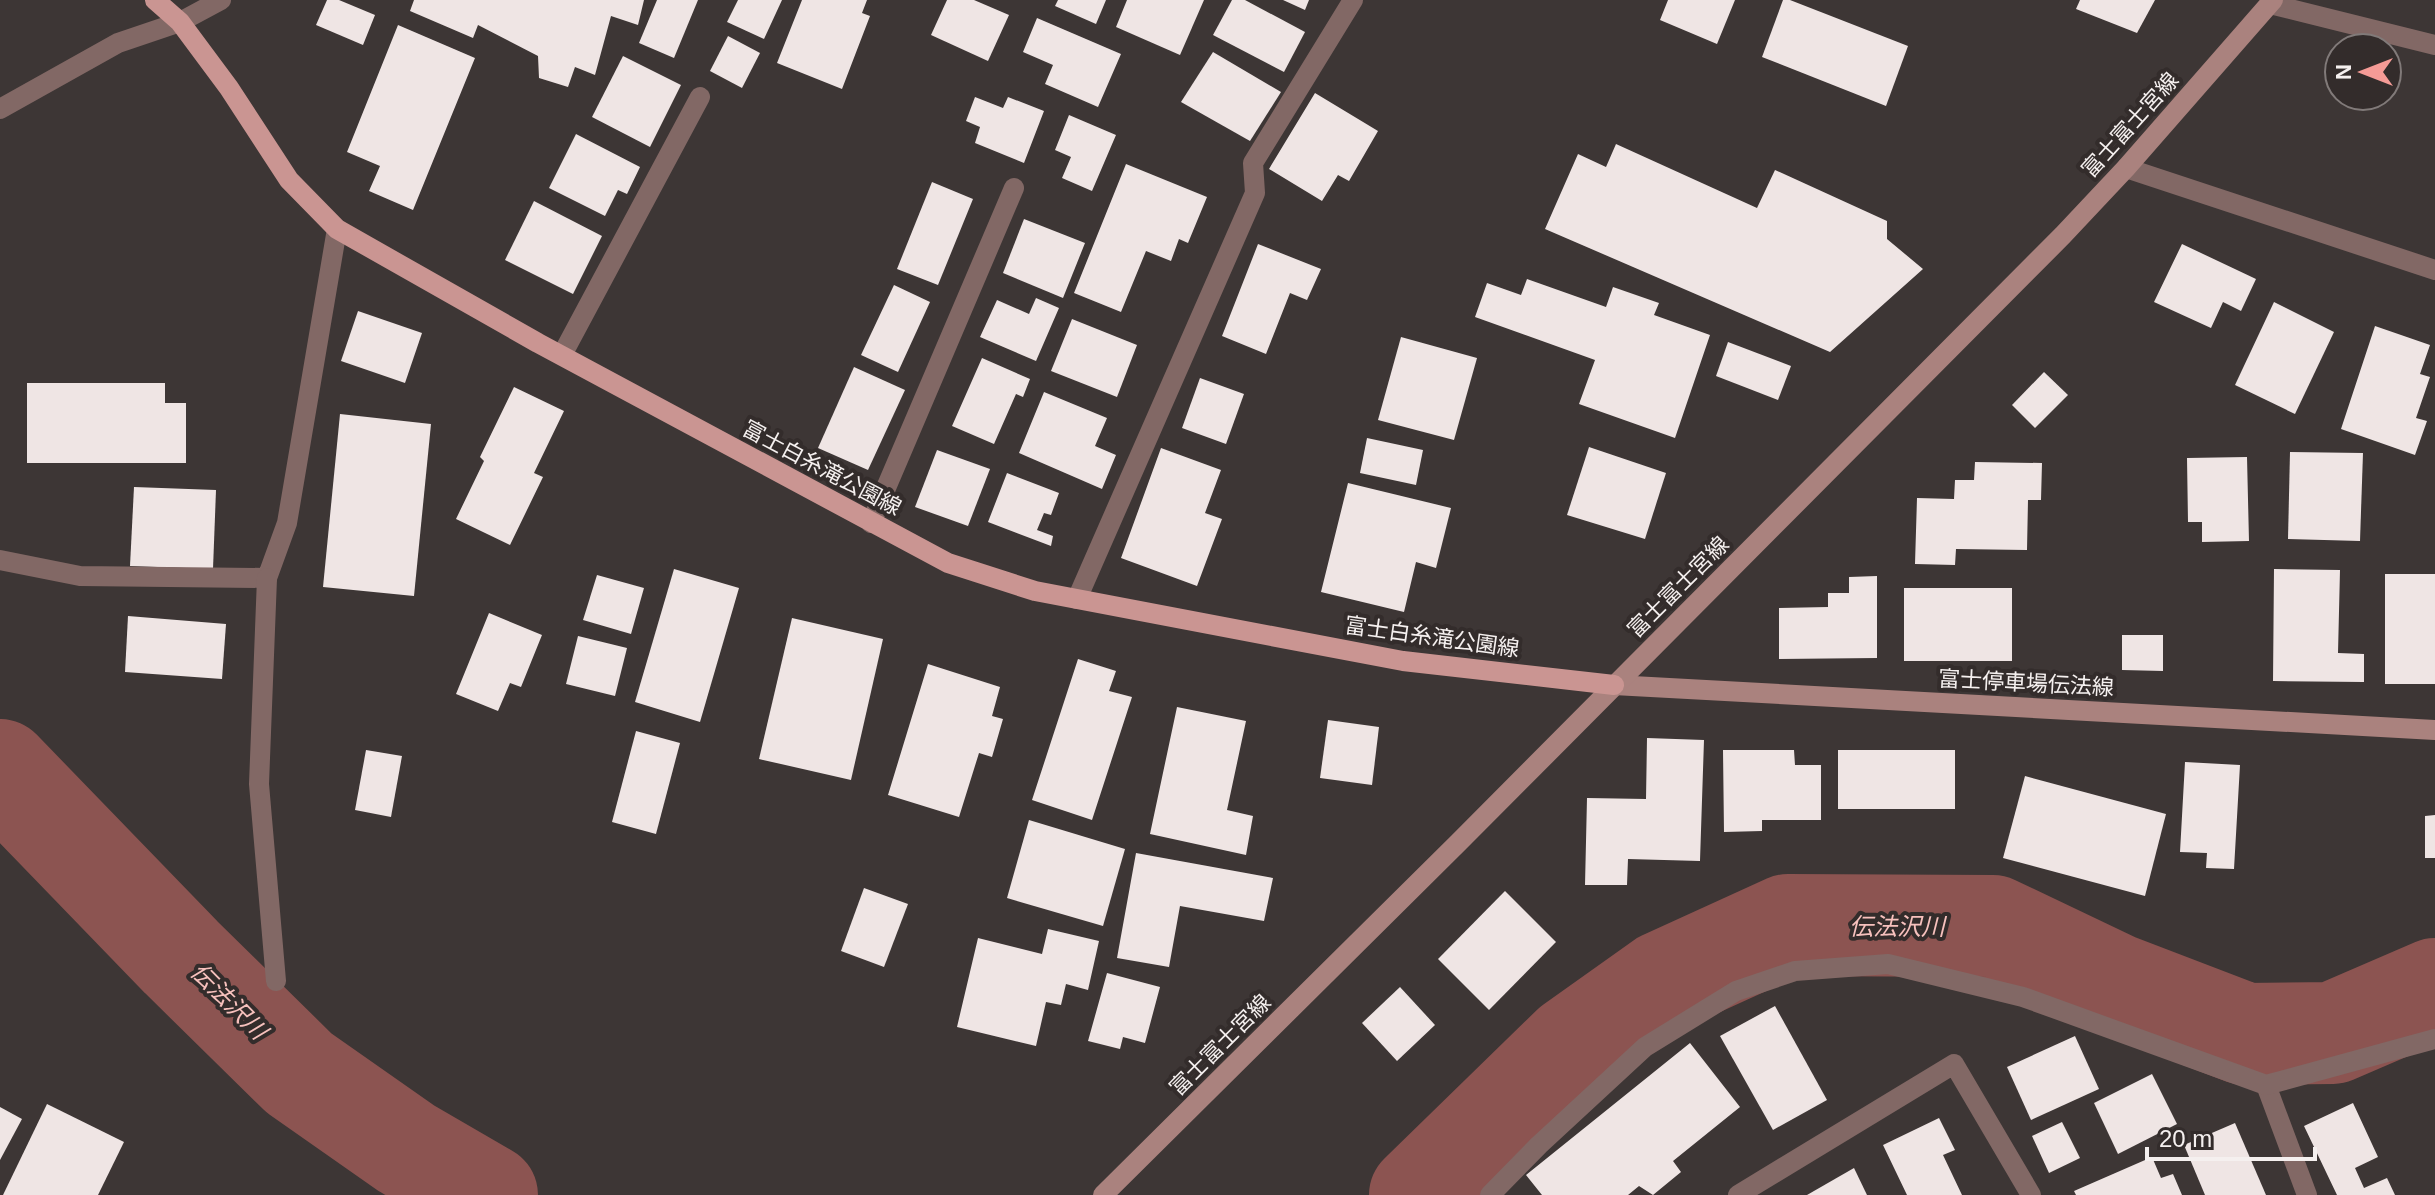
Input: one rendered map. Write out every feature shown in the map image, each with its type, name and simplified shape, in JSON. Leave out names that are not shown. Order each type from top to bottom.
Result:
[{"type":"main road","name":"富士白糸滝公園線","points":[[155,0],[180,22],[229,88],[289,180],[337,229],[562,355],[948,563],[1035,591],[1403,661],[1614,685]]},
{"type":"main road","name":"富士富士宮線","points":[[1103,1195],[2063,235],[2271,2]]},
{"type":"main road","name":"富士停車場伝法線","points":[[1614,685],[2435,730]]},
{"type":"street","points":[[0,109],[118,43],[180,22],[221,0]]},
{"type":"street","points":[[1077,599],[1255,193],[1253,163],[1353,0]]},
{"type":"street","points":[[2271,2],[2435,45]]},
{"type":"street","points":[[562,355],[700,97]]},
{"type":"street","points":[[2126,168],[2435,270]]},
{"type":"street","points":[[871,523],[1014,188]]},
{"type":"street","points":[[276,981],[259,784],[267,578],[287,523],[337,229]]},
{"type":"street","points":[[0,560],[80,576],[267,578]]},
{"type":"street","points":[[1490,1195],[1645,1047],[1736,991],[1795,971],[1888,964],[2023,997],[2266,1085],[2435,1039]]},
{"type":"street","points":[[1738,1195],[1954,1064],[2031,1195]]},
{"type":"street","points":[[2266,1085],[2307,1195]]},
{"type":"building","points":[[327,0],[339,0],[375,15],[363,45],[316,25]]},
{"type":"building","points":[[414,0],[644,0],[638,25],[611,16],[595,75],[575,67],[568,87],[539,78],[538,56],[478,25],[473,38],[410,11]]},
{"type":"building","points":[[657,0],[698,0],[674,58],[639,43]]},
{"type":"building","points":[[738,0],[782,0],[764,39],[727,22]]},
{"type":"building","points":[[802,0],[867,0],[862,13],[870,16],[842,89],[777,63]]},
{"type":"building","points":[[947,0],[974,0],[1009,15],[988,61],[931,35]]},
{"type":"building","points":[[1058,0],[1106,0],[1096,24],[1055,6]]},
{"type":"building","points":[[1127,0],[1204,0],[1180,55],[1116,27]]},
{"type":"building","points":[[1232,0],[1245,0],[1305,32],[1284,72],[1213,35]]},
{"type":"building","points":[[1283,0],[1309,0],[1305,10]]},
{"type":"building","points":[[1668,0],[1735,0],[1717,44],[1660,20]]},
{"type":"building","points":[[1783,0],[1790,0],[1908,46],[1886,106],[1762,57]]},
{"type":"building","points":[[2080,0],[2155,0],[2137,33],[2076,9]]},
{"type":"building","points":[[1037,18],[1121,54],[1098,107],[1045,84],[1053,65],[1023,52]]},
{"type":"building","points":[[398,25],[475,58],[413,210],[369,191],[380,166],[347,152]]},
{"type":"building","points":[[728,36],[760,53],[742,88],[710,71]]},
{"type":"building","points":[[1213,52],[1281,92],[1250,141],[1181,102]]},
{"type":"building","points":[[623,56],[681,85],[650,147],[592,117]]},
{"type":"building","points":[[1315,93],[1378,131],[1349,181],[1338,175],[1322,201],[1269,169]]},
{"type":"building","points":[[975,97],[1003,108],[1008,97],[1044,111],[1024,163],[975,143],[980,127],[966,121]]},
{"type":"building","points":[[1069,115],[1116,135],[1092,191],[1062,178],[1071,157],[1055,150]]},
{"type":"building","points":[[576,134],[640,167],[627,194],[618,190],[605,216],[549,188]]},
{"type":"building","points":[[1616,144],[1757,208],[1775,170],[1887,221],[1887,239],[1923,269],[1830,352],[1545,229],[1578,154],[1606,167]]},
{"type":"building","points":[[1126,164],[1207,197],[1188,243],[1179,239],[1171,261],[1146,251],[1121,312],[1074,293]]},
{"type":"building","points":[[932,182],[973,199],[938,285],[897,269]]},
{"type":"building","points":[[534,201],[602,236],[573,294],[505,260]]},
{"type":"building","points":[[1024,219],[1085,243],[1063,298],[1003,273]]},
{"type":"building","points":[[1258,244],[1321,269],[1307,300],[1290,293],[1266,354],[1222,336]]},
{"type":"building","points":[[2182,244],[2256,279],[2241,311],[2223,302],[2211,328],[2154,302]]},
{"type":"building","points":[[1527,279],[1606,307],[1613,287],[1659,303],[1654,315],[1710,335],[1675,438],[1579,404],[1595,360],[1475,317],[1487,283],[1521,295]]},
{"type":"building","points":[[894,285],[930,302],[898,372],[861,355]]},
{"type":"building","points":[[1036,298],[1059,308],[1036,361],[980,337],[997,300],[1029,314]]},
{"type":"building","points":[[2274,302],[2334,332],[2295,414],[2235,385]]},
{"type":"building","points":[[358,311],[422,333],[405,383],[341,361]]},
{"type":"building","points":[[1072,319],[1137,345],[1117,397],[1051,371]]},
{"type":"building","points":[[2375,326],[2430,345],[2420,374],[2430,377],[2416,418],[2427,421],[2415,455],[2341,429]]},
{"type":"building","points":[[1401,337],[1477,358],[1454,440],[1378,420]]},
{"type":"building","points":[[1728,342],[1791,366],[1778,400],[1716,376]]},
{"type":"building","points":[[982,358],[1030,379],[1023,397],[1016,394],[994,444],[952,426]]},
{"type":"building","points":[[854,367],[905,390],[868,470],[818,448]]},
{"type":"building","points":[[2044,372],[2068,395],[2035,428],[2012,405]]},
{"type":"building","points":[[1200,378],[1244,394],[1226,444],[1182,428]]},
{"type":"building","points":[[27,383],[165,383],[165,403],[186,403],[186,463],[27,463]]},
{"type":"building","points":[[514,387],[564,411],[534,473],[543,477],[510,545],[456,519],[484,461],[480,457]]},
{"type":"building","points":[[1044,392],[1107,418],[1095,446],[1116,455],[1102,489],[1019,453]]},
{"type":"building","points":[[340,414],[431,424],[414,596],[323,587]]},
{"type":"building","points":[[1367,438],[1423,450],[1416,485],[1360,473]]},
{"type":"building","points":[[1589,447],[1666,473],[1645,539],[1567,515]]},
{"type":"building","points":[[1161,448],[1221,470],[1205,513],[1222,519],[1197,586],[1121,558]]},
{"type":"building","points":[[937,450],[990,469],[968,526],[915,507]]},
{"type":"building","points":[[2290,452],[2363,453],[2360,541],[2288,539]]},
{"type":"building","points":[[2247,457],[2249,541],[2202,542],[2202,522],[2188,522],[2187,458]]},
{"type":"building","points":[[1975,462],[2042,463],[2041,500],[2028,500],[2027,550],[1956,549],[1955,565],[1915,564],[1917,498],[1954,499],[1955,480],[1974,480]]},
{"type":"building","points":[[1007,473],[1059,493],[1051,515],[1044,513],[1037,530],[1053,536],[1051,546],[988,522]]},
{"type":"building","points":[[1348,483],[1451,508],[1436,568],[1416,562],[1404,612],[1321,592]]},
{"type":"building","points":[[134,487],[216,490],[213,569],[130,566]]},
{"type":"building","points":[[674,569],[739,588],[700,722],[635,702]]},
{"type":"building","points":[[2274,569],[2340,570],[2338,653],[2364,654],[2364,682],[2273,681]]},
{"type":"building","points":[[2385,574],[2435,574],[2435,684],[2385,684]]},
{"type":"building","points":[[597,575],[644,588],[631,634],[583,620]]},
{"type":"building","points":[[1877,576],[1877,658],[1779,659],[1779,608],[1828,607],[1828,593],[1849,593],[1849,577]]},
{"type":"building","points":[[1904,588],[2012,588],[2012,661],[1904,661]]},
{"type":"building","points":[[489,613],[542,635],[521,687],[510,683],[498,711],[456,694]]},
{"type":"building","points":[[128,616],[226,624],[222,679],[125,672]]},
{"type":"building","points":[[792,618],[883,639],[851,780],[759,759]]},
{"type":"building","points":[[2122,635],[2163,635],[2163,671],[2122,670]]},
{"type":"building","points":[[578,636],[627,648],[615,696],[566,684]]},
{"type":"building","points":[[1078,659],[1116,671],[1109,691],[1132,697],[1092,820],[1032,800]]},
{"type":"building","points":[[928,664],[1000,687],[992,716],[1003,719],[992,757],[979,753],[959,817],[888,795]]},
{"type":"building","points":[[1177,707],[1246,721],[1227,810],[1253,816],[1246,855],[1150,834]]},
{"type":"building","points":[[1328,720],[1379,727],[1372,785],[1320,778]]},
{"type":"building","points":[[636,731],[680,743],[656,834],[612,822]]},
{"type":"building","points":[[1647,738],[1704,740],[1700,861],[1628,859],[1627,885],[1585,885],[1587,798],[1646,799]]},
{"type":"building","points":[[366,750],[402,756],[391,817],[355,810]]},
{"type":"building","points":[[1723,750],[1794,750],[1795,765],[1821,765],[1821,820],[1762,820],[1762,831],[1724,832]]},
{"type":"building","points":[[1838,750],[1955,750],[1955,809],[1838,809]]},
{"type":"building","points":[[2185,762],[2240,765],[2234,869],[2206,868],[2207,853],[2180,852]]},
{"type":"building","points":[[2025,776],[2166,814],[2145,896],[2003,858]]},
{"type":"building","points":[[2435,815],[2435,858],[2425,858],[2425,816]]},
{"type":"building","points":[[1029,820],[1125,849],[1103,926],[1007,898]]},
{"type":"building","points":[[1136,853],[1273,878],[1264,921],[1180,906],[1169,967],[1117,958]]},
{"type":"building","points":[[864,888],[908,904],[884,967],[841,951]]},
{"type":"building","points":[[1505,891],[1556,942],[1489,1010],[1438,959]]},
{"type":"building","points":[[1048,929],[1099,941],[1088,990],[1066,984],[1061,1005],[1046,1002],[1036,1046],[957,1027],[978,938],[1042,954]]},
{"type":"building","points":[[1107,973],[1160,987],[1145,1043],[1123,1037],[1120,1049],[1088,1041]]},
{"type":"building","points":[[1400,987],[1435,1025],[1397,1061],[1362,1023]]},
{"type":"building","points":[[1775,1006],[1827,1100],[1773,1130],[1720,1036]]},
{"type":"building","points":[[2075,1036],[2099,1089],[2031,1120],[2007,1067]]},
{"type":"building","points":[[1690,1043],[1740,1107],[1673,1161],[1681,1172],[1653,1195],[1639,1186],[1628,1195],[1542,1195],[1526,1175]]},
{"type":"building","points":[[2152,1074],[2177,1124],[2118,1154],[2094,1103]]},
{"type":"building","points":[[2353,1103],[2378,1157],[2355,1168],[2364,1188],[2387,1178],[2395,1195],[2337,1195],[2304,1126]]},
{"type":"building","points":[[47,1104],[124,1142],[98,1195],[3,1195]]},
{"type":"building","points":[[0,1107],[22,1119],[0,1160]]},
{"type":"building","points":[[1939,1118],[1955,1150],[1943,1155],[1962,1195],[1907,1195],[1883,1145]]},
{"type":"building","points":[[2062,1122],[2080,1158],[2049,1173],[2032,1136]]},
{"type":"building","points":[[2235,1123],[2266,1195],[2205,1195],[2184,1145]]},
{"type":"building","points":[[2152,1157],[2161,1178],[2173,1174],[2182,1195],[2076,1195],[2074,1191]]},
{"type":"building","points":[[1854,1168],[1867,1195],[1807,1195]]},
{"type":"waterway","name":"伝法沢川","points":[[0,770],[181,957],[299,1073],[406,1148],[487,1195]]},
{"type":"waterway","name":"伝法沢川","points":[[1420,1195],[1573,1046],[1663,982],[1788,925],[1993,926],[2117,985],[2245,1034],[2333,1033],[2435,989]]}]
